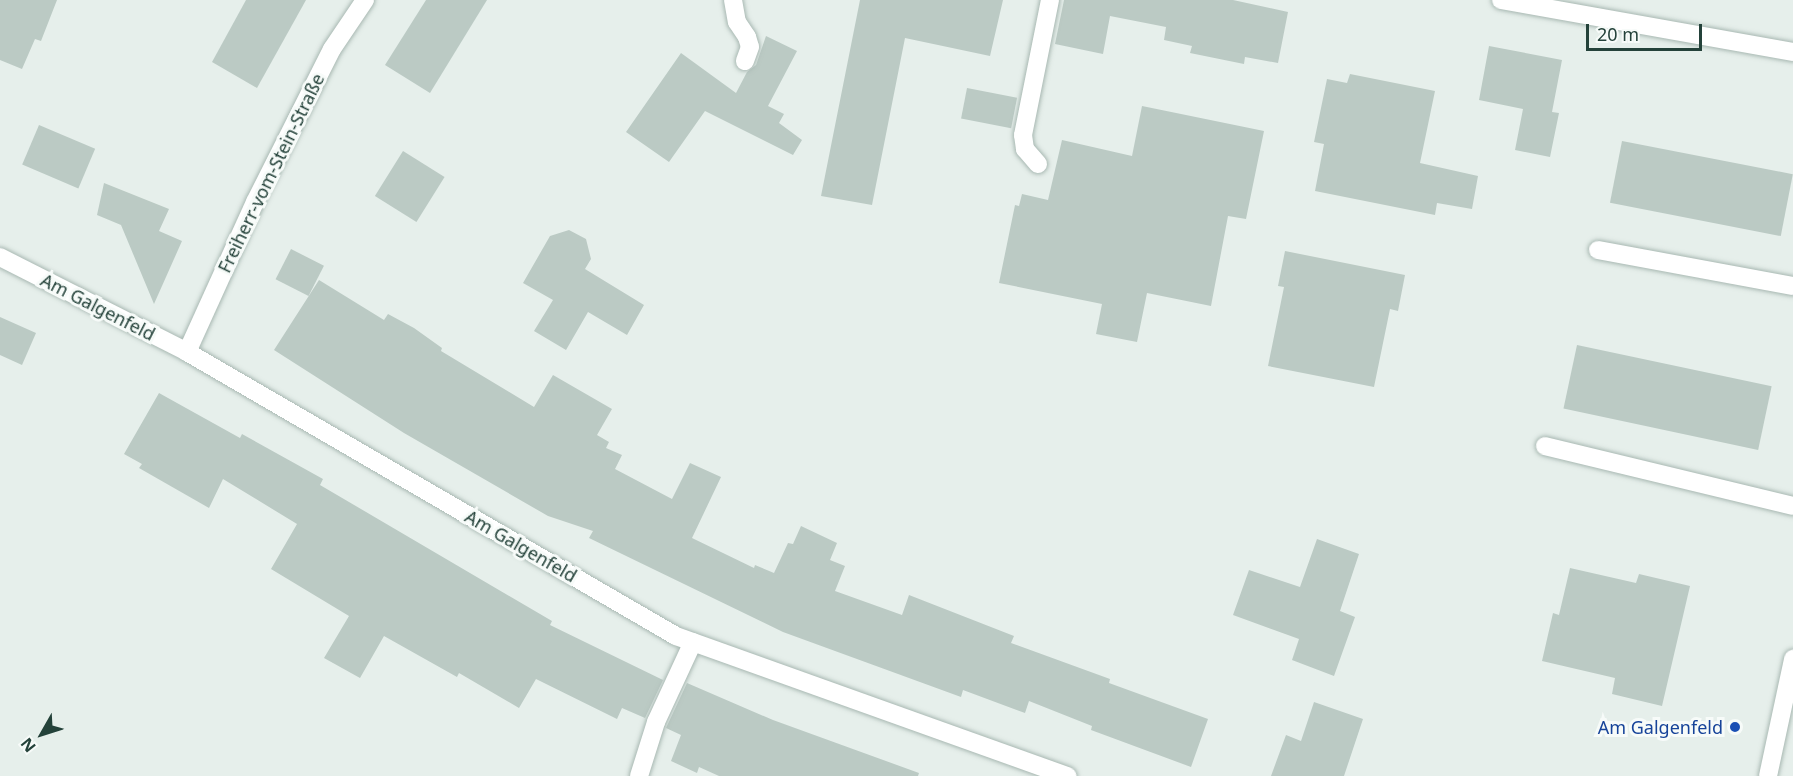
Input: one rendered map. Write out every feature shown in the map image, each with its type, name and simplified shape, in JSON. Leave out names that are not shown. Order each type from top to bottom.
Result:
[{"type":"street","name":"Freiherr-vom-Stein-Straße","points":[[187,352],[260,191],[332,49],[365,0]]},
{"type":"street","points":[[733,0],[737,22],[747,37],[750,47],[745,61]]},
{"type":"street","points":[[1038,165],[1025,149],[1023,135],[1050,0]]},
{"type":"street","points":[[1501,0],[1793,52]]},
{"type":"street","points":[[1598,250],[1793,286]]},
{"type":"street","name":"Am Galgenfeld","points":[[0,257],[187,352],[676,636],[1068,776]]},
{"type":"street","points":[[1545,446],[1793,506]]},
{"type":"street","points":[[639,776],[656,722],[693,642]]},
{"type":"street","points":[[1768,776],[1793,659]]},
{"type":"building","points":[[0,0],[57,0],[41,41],[35,39],[22,69],[0,60]]},
{"type":"building","points":[[246,0],[306,0],[257,88],[212,62]]},
{"type":"building","points":[[426,0],[487,0],[430,93],[385,65]]},
{"type":"building","points":[[860,0],[1003,0],[990,56],[905,38],[872,205],[821,196]]},
{"type":"building","points":[[1064,0],[1233,0],[1288,12],[1278,63],[1245,57],[1244,64],[1190,53],[1192,46],[1164,40],[1166,27],[1110,16],[1103,54],[1055,44]]},
{"type":"building","points":[[766,36],[797,51],[768,106],[784,114],[779,123],[802,140],[793,155],[705,111],[669,162],[626,132],[681,53],[736,93],[747,72],[756,65]]},
{"type":"building","points":[[1489,46],[1562,60],[1552,112],[1559,113],[1550,157],[1515,150],[1523,109],[1479,100]]},
{"type":"building","points":[[1350,74],[1435,91],[1420,163],[1478,176],[1472,209],[1437,203],[1435,215],[1315,191],[1324,144],[1314,142],[1327,79],[1347,83]]},
{"type":"building","points":[[967,88],[1017,98],[1011,128],[961,118]]},
{"type":"building","points":[[1142,106],[1264,131],[1246,219],[1228,216],[1211,306],[1147,293],[1137,342],[1096,334],[1102,304],[999,283],[1015,205],[1019,206],[1022,194],[1048,200],[1062,140],[1132,156]]},
{"type":"building","points":[[39,125],[95,149],[78,188],[22,165]]},
{"type":"building","points":[[1622,141],[1793,174],[1781,236],[1610,203]]},
{"type":"building","points":[[403,151],[445,177],[416,222],[375,196]]},
{"type":"building","points":[[104,183],[169,209],[159,231],[182,241],[154,304],[121,225],[97,215]]},
{"type":"building","points":[[569,230],[586,239],[591,259],[585,269],[644,305],[627,335],[588,312],[566,350],[534,331],[553,300],[523,283],[550,236]]},
{"type":"building","points":[[291,249],[324,266],[309,296],[276,279]]},
{"type":"building","points":[[1285,251],[1405,275],[1398,311],[1390,309],[1374,387],[1268,366],[1284,287],[1278,286]]},
{"type":"building","points":[[319,280],[384,320],[388,314],[414,328],[442,348],[441,351],[534,407],[553,375],[612,409],[597,435],[609,442],[606,448],[622,455],[615,469],[672,499],[690,463],[721,477],[692,538],[754,568],[755,565],[774,573],[788,543],[793,544],[801,526],[837,543],[830,560],[845,566],[835,591],[902,615],[909,595],[1014,636],[1011,643],[1110,679],[1109,683],[1208,719],[1191,767],[1091,730],[1092,726],[1029,701],[1025,713],[963,690],[961,697],[783,632],[589,538],[593,531],[548,516],[404,433],[274,350]]},
{"type":"building","points":[[0,317],[36,333],[22,365],[0,355]]},
{"type":"building","points":[[1577,345],[1772,386],[1758,450],[1563,409]]},
{"type":"building","points":[[159,393],[240,438],[242,434],[323,479],[320,485],[552,621],[550,625],[663,680],[645,718],[622,708],[617,719],[536,679],[519,708],[459,673],[457,677],[384,636],[360,678],[324,658],[349,616],[271,569],[297,524],[223,479],[209,508],[139,468],[142,464],[124,454]]},
{"type":"building","points":[[1317,539],[1359,554],[1340,611],[1355,617],[1334,676],[1292,660],[1299,639],[1233,615],[1249,570],[1300,587]]},
{"type":"building","points":[[1570,568],[1636,583],[1639,574],[1690,586],[1662,706],[1612,694],[1615,678],[1542,661],[1553,613],[1559,615]]},
{"type":"building","points":[[687,683],[773,720],[919,773],[918,776],[719,776],[699,767],[697,773],[671,761],[681,735],[666,728]]},
{"type":"building","points":[[1314,702],[1363,719],[1344,776],[1271,776],[1286,735],[1301,741]]},
{"type":"place","name":"Am Galgenfeld","points":[[1735,727]]}]
